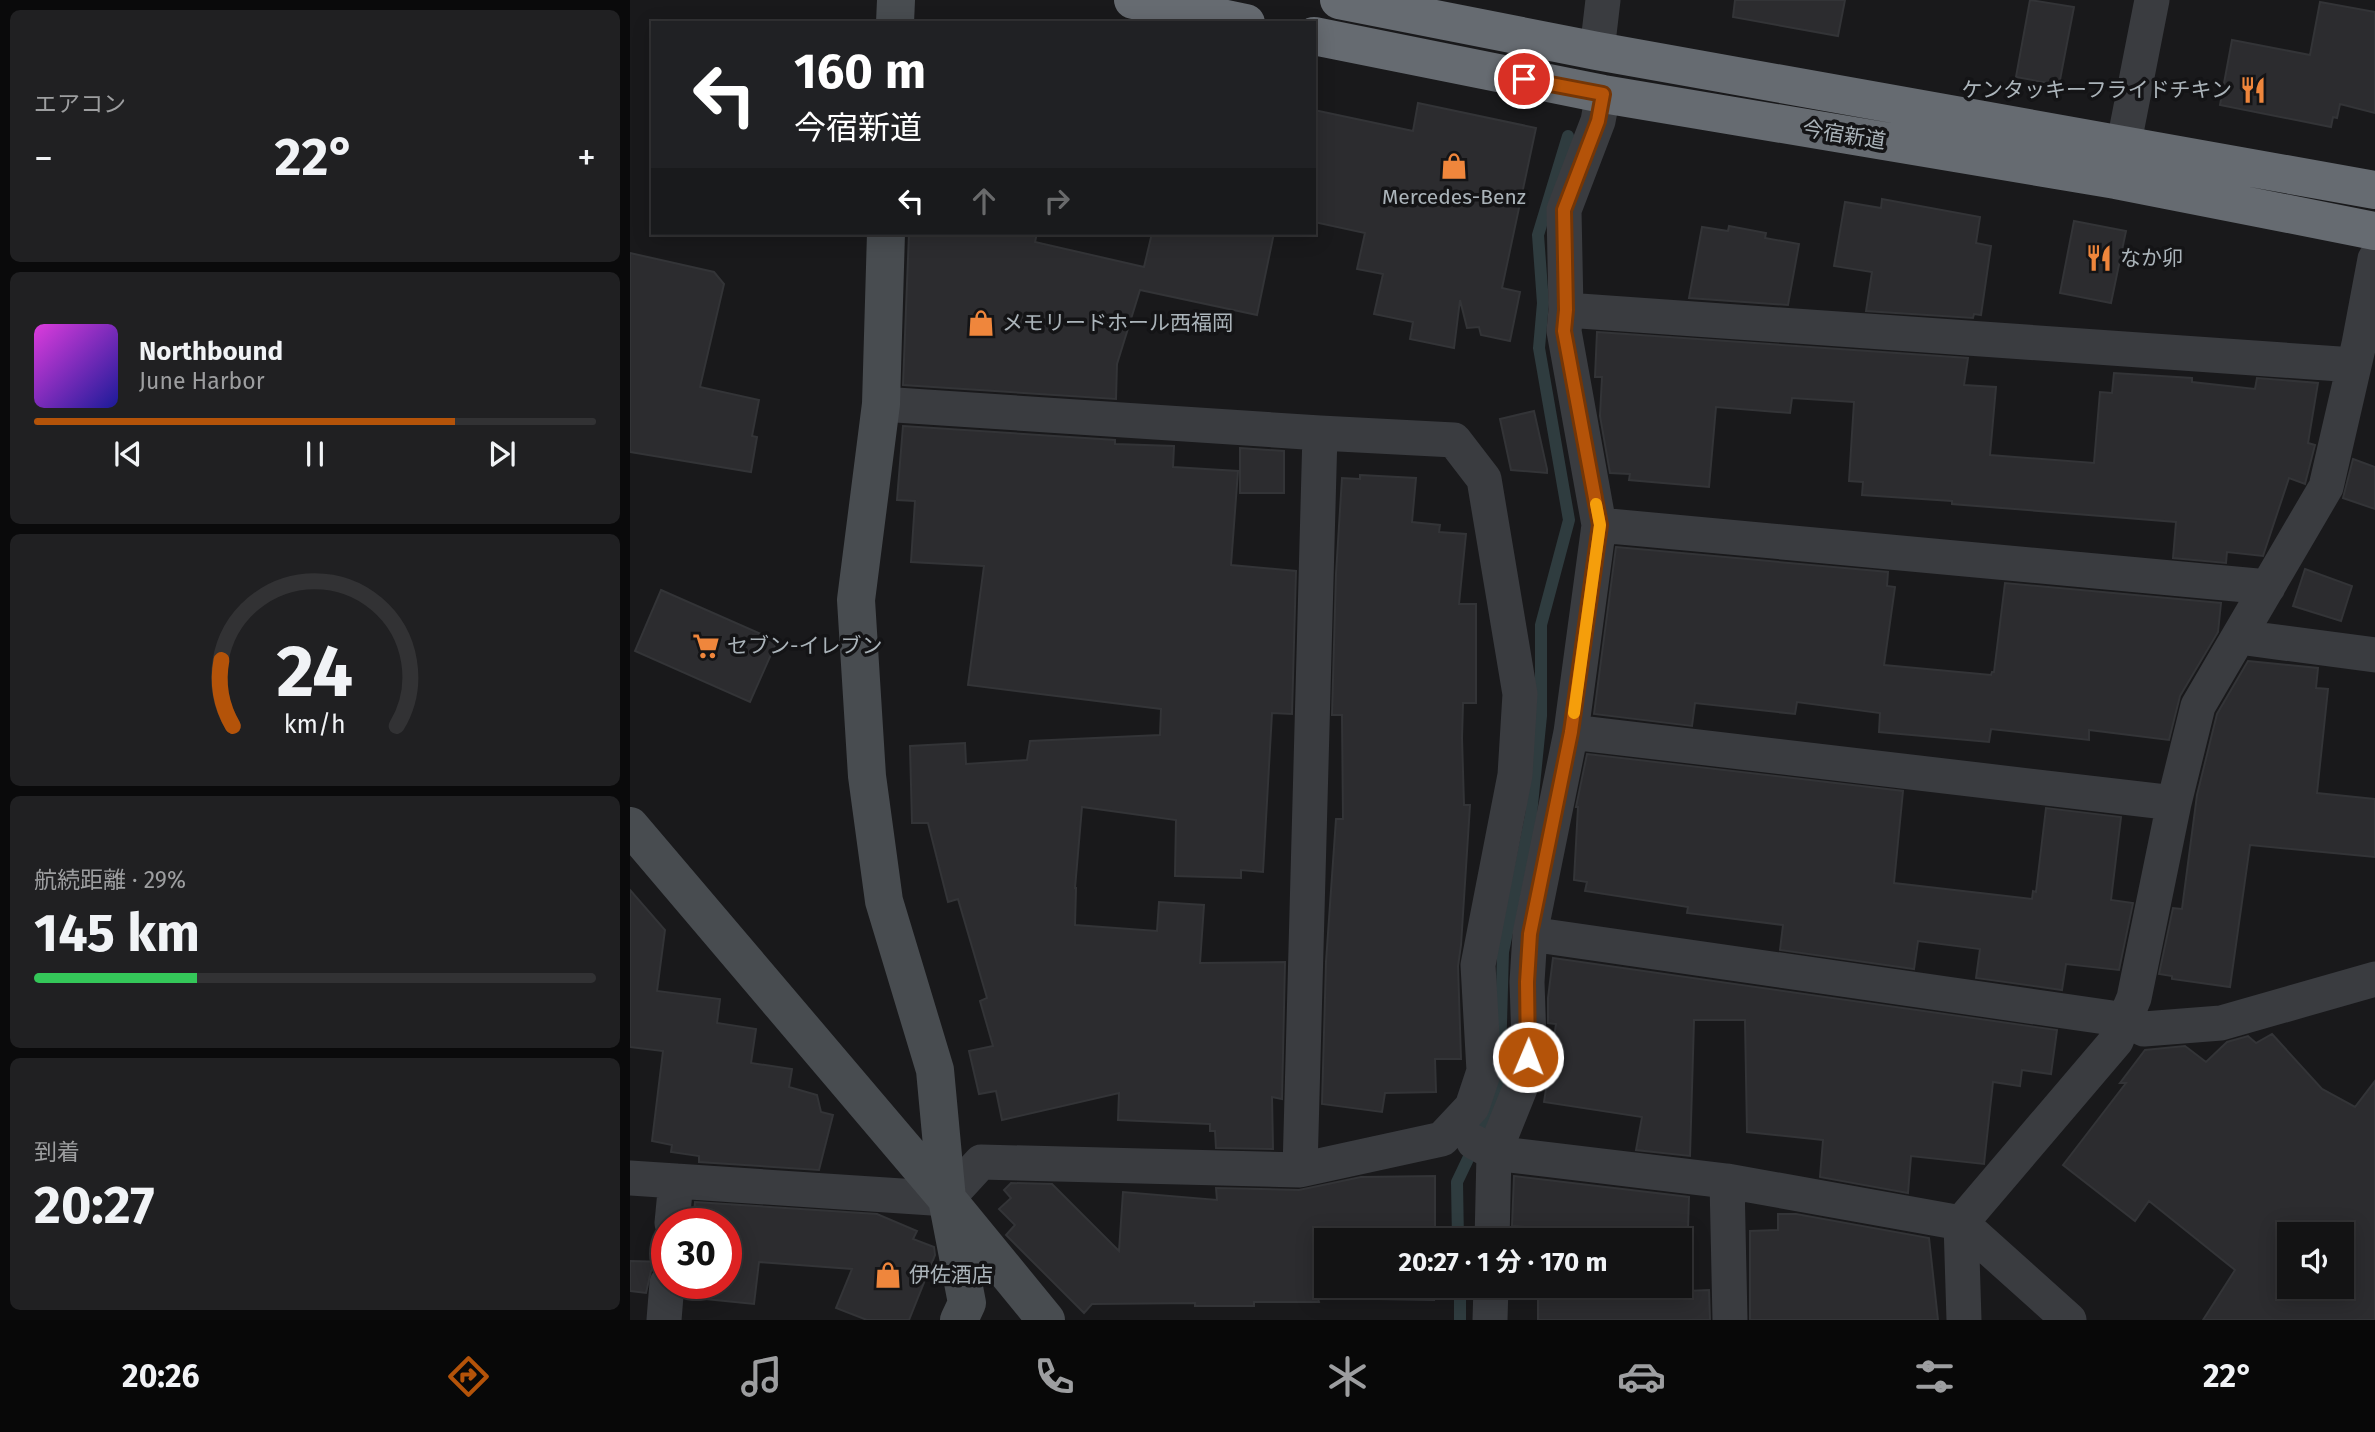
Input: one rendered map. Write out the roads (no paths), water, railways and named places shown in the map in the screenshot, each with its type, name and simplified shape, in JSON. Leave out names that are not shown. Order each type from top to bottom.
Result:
[{"type":"highway","points":[[1133,0],[1236,21]]},
{"type":"highway","name":"今宿新道","points":[[1339,0],[1597,51],[2120,162],[2375,231]]},
{"type":"highway","name":"今宿新道","points":[[1316,36],[1603,94],[2120,162],[2375,190]]},
{"type":"street","points":[[895,21],[896,0]]},
{"type":"street","points":[[1597,51],[1603,0]]},
{"type":"street","points":[[2120,162],[2152,0]]},
{"type":"street","points":[[1492,1228],[1494,1153],[1527,1071],[1530,934],[1571,732],[1600,525],[1564,331],[1564,210],[1598,121],[1603,94]]},
{"type":"street","points":[[886,235],[881,404],[856,600],[867,776],[884,901],[935,1070],[947,1199],[967,1303],[959,1320]]},
{"type":"street","points":[[1964,1320],[1961,1223],[2116,1041],[2126,1020],[2134,998],[2174,803],[2198,706],[2326,486],[2362,356],[2375,259]]},
{"type":"street","points":[[1566,310],[2362,356]]},
{"type":"street","points":[[881,404],[1454,440],[1484,479],[1520,694],[1515,775],[1478,965],[1484,1071],[1472,1107],[1442,1139],[1300,1170],[981,1162],[947,1199]]},
{"type":"street","points":[[1300,1170],[1320,433]]},
{"type":"street","points":[[1600,525],[2268,587]]},
{"type":"street","points":[[2239,637],[2375,655]]},
{"type":"street","points":[[1571,732],[2174,803]]},
{"type":"street","points":[[630,826],[947,1199],[1046,1320]]},
{"type":"street","points":[[1530,934],[2126,1020],[2144,1029],[2221,1023],[2375,979]]},
{"type":"street","points":[[1484,1071],[1527,1071]]},
{"type":"street","points":[[1451,1129],[1494,1153],[1727,1181],[1961,1223],[2069,1320]]},
{"type":"street","points":[[630,1178],[947,1199]]},
{"type":"street","points":[[673,1208],[676,1181]]},
{"type":"street","points":[[1727,1181],[1730,1320]]},
{"type":"street","points":[[1490,1320],[1491,1298]]},
{"type":"street","points":[[664,1320],[666,1299]]},
{"type":"waterway","points":[[1458,1228],[1457,1182],[1499,1094],[1503,952],[1531,815],[1541,716],[1541,625],[1569,520],[1539,348],[1543,303],[1538,235],[1568,136]]},
{"type":"waterway","points":[[1460,1298],[1460,1320]]},
{"type":"place","name":"ケンタッキーフライドチキン","points":[[2253,90]]},
{"type":"place","name":"Mercedes-Benz","points":[[1454,166]]},
{"type":"place","name":"なか卯","points":[[2099,258]]},
{"type":"place","name":"メモリードホール西福岡","points":[[981,323]]},
{"type":"place","name":"セブン-イレブン","points":[[706,646]]},
{"type":"place","name":"伊佐酒店","points":[[888,1275]]}]
